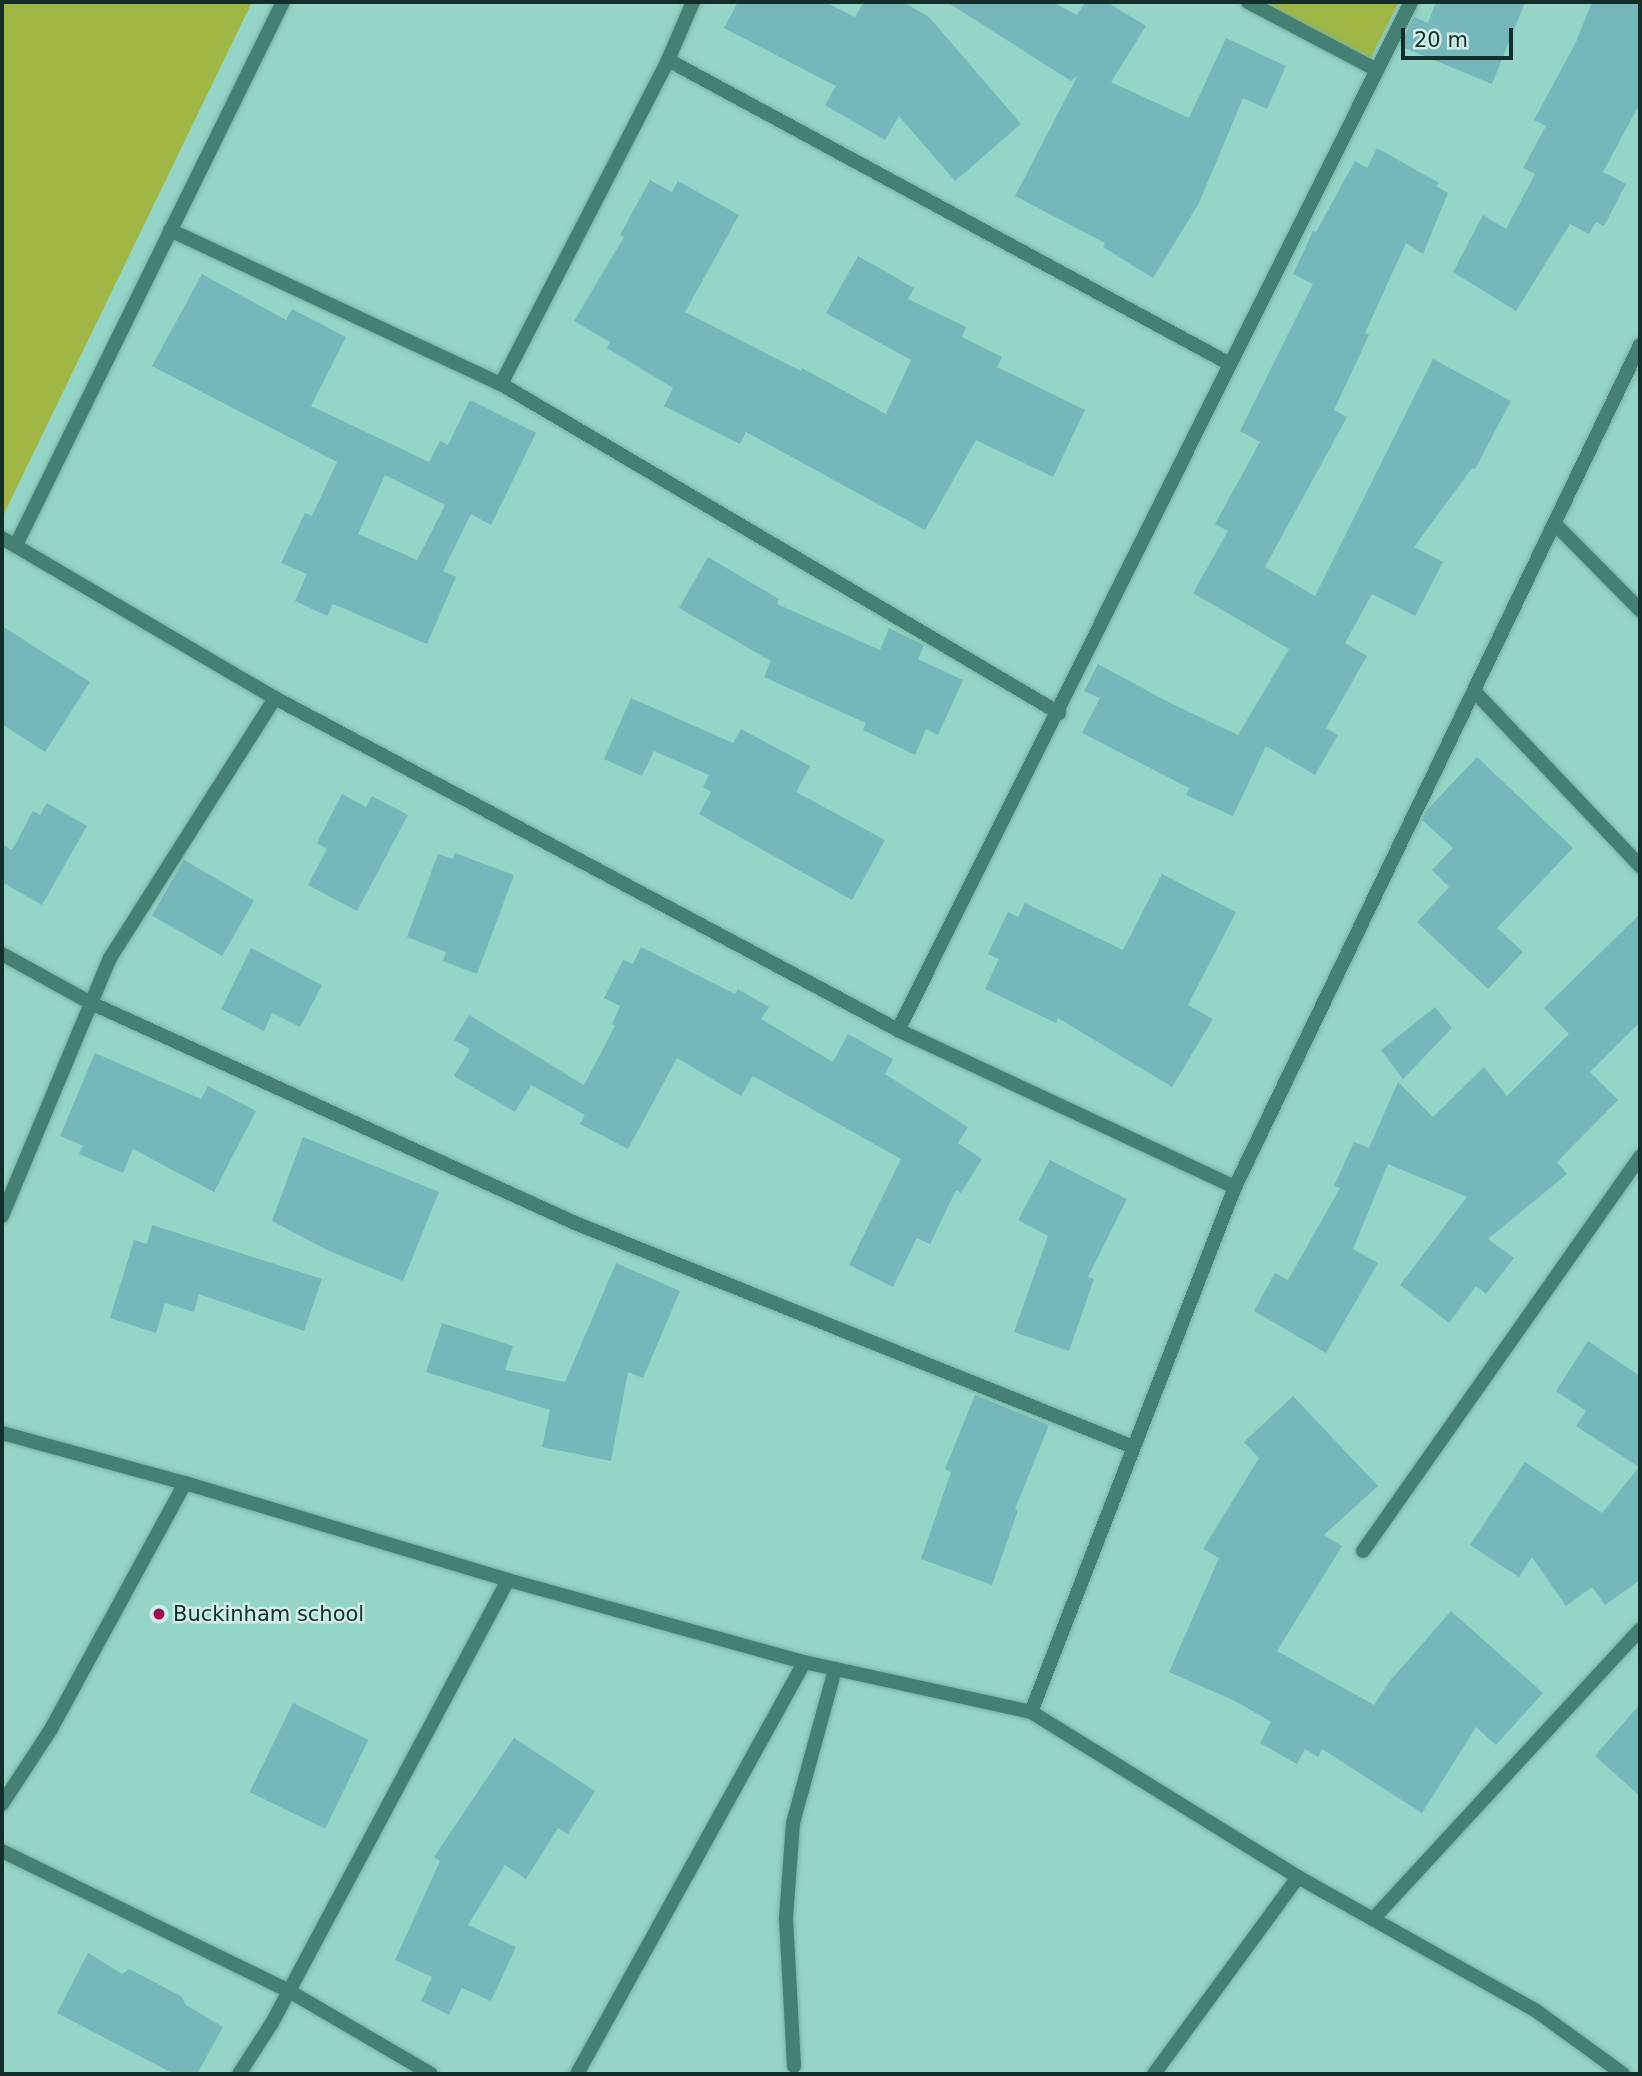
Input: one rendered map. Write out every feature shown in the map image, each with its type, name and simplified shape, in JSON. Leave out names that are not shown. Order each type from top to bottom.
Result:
[{"type":"street","points":[[16,545],[283,2]]},
{"type":"street","points":[[502,384],[668,60],[693,2]]},
{"type":"street","points":[[1248,2],[1377,70]]},
{"type":"street","points":[[898,1030],[1059,713],[1411,2]]},
{"type":"street","points":[[668,60],[1230,365]]},
{"type":"street","points":[[170,230],[502,384],[1059,713]]},
{"type":"street","points":[[1031,1712],[1235,1187],[1640,345]]},
{"type":"street","points":[[1555,524],[1640,610]]},
{"type":"street","points":[[2,538],[275,698],[898,1030],[1235,1187]]},
{"type":"street","points":[[1475,692],[1640,866]]},
{"type":"street","points":[[2,1216],[6,1192],[110,958],[275,698]]},
{"type":"street","points":[[2,954],[91,1003],[575,1223],[1133,1447]]},
{"type":"street","points":[[1363,1551],[1640,1157]]},
{"type":"street","points":[[2,1433],[185,1483],[508,1580],[804,1662],[1031,1712],[1298,1877],[1535,2010],[1623,2074]]},
{"type":"street","points":[[2,1804],[51,1729],[185,1483]]},
{"type":"street","points":[[239,2074],[289,1991],[508,1580]]},
{"type":"street","points":[[1373,1919],[1640,1630]]},
{"type":"street","points":[[577,2074],[804,1662]]},
{"type":"street","points":[[794,2066],[786,1918],[793,1823],[835,1669]]},
{"type":"street","points":[[2,1851],[289,1991],[431,2074]]},
{"type":"street","points":[[1154,2074],[1298,1877]]},
{"type":"green space","points":[[2,2],[252,2],[2,518]]},
{"type":"green space","points":[[1239,2],[1399,2],[1365,69]]},
{"type":"building","points":[[738,2],[825,2],[855,17],[864,2],[903,2],[929,17],[1021,124],[955,181],[899,116],[885,140],[825,105],[836,86],[724,28]]},
{"type":"building","points":[[947,2],[1052,2],[1077,15],[1085,2],[1107,2],[1146,26],[1111,82],[1189,118],[1226,38],[1286,66],[1267,109],[1243,98],[1199,203],[1153,278],[1103,247],[1105,243],[1015,196],[1078,75],[1071,81]]},
{"type":"building","points":[[1436,2],[1525,2],[1492,84],[1400,46],[1414,17],[1428,23]]},
{"type":"building","points":[[1592,2],[1640,2],[1640,103],[1603,172],[1626,184],[1604,226],[1596,222],[1589,234],[1570,224],[1516,311],[1453,272],[1483,215],[1506,229],[1535,174],[1523,168],[1546,126],[1534,120],[1576,42]]},
{"type":"building","points":[[1377,148],[1439,183],[1436,186],[1448,193],[1423,254],[1406,243],[1365,333],[1369,335],[1334,410],[1347,417],[1265,567],[1315,596],[1433,359],[1511,401],[1475,469],[1472,468],[1414,547],[1443,562],[1415,616],[1372,594],[1345,643],[1367,656],[1326,728],[1338,735],[1315,775],[1266,746],[1233,816],[1186,795],[1189,788],[1082,733],[1100,698],[1084,691],[1098,664],[1172,704],[1238,735],[1289,649],[1193,593],[1228,531],[1215,524],[1260,442],[1240,431],[1313,284],[1293,274],[1313,231],[1316,232],[1355,161],[1367,168]]},
{"type":"building","points":[[650,180],[672,192],[678,181],[739,215],[685,312],[801,371],[802,368],[886,414],[911,360],[826,313],[858,256],[914,288],[908,299],[966,327],[962,337],[1002,357],[997,367],[1085,410],[1053,477],[976,440],[925,530],[746,432],[740,444],[664,406],[673,388],[607,348],[610,342],[574,321],[624,237],[620,235]]},
{"type":"building","points":[[202,274],[286,320],[292,309],[346,337],[311,406],[429,462],[440,441],[448,445],[470,400],[536,433],[491,525],[471,514],[443,571],[456,577],[427,644],[333,604],[327,616],[295,601],[307,574],[281,563],[305,513],[312,516],[337,462],[152,366]],"holes":[[[385,475],[445,505],[417,560],[358,534]]]},
{"type":"building","points":[[708,557],[779,599],[777,604],[880,650],[889,628],[924,645],[918,659],[963,680],[938,735],[926,729],[915,755],[863,730],[866,723],[764,677],[771,661],[679,608]]},
{"type":"building","points":[[2,626],[90,682],[45,752],[2,724]]},
{"type":"building","points":[[631,698],[733,743],[741,729],[810,766],[796,792],[885,840],[852,900],[699,814],[711,792],[703,787],[709,775],[654,751],[642,776],[604,759]]},
{"type":"building","points":[[1477,757],[1573,848],[1497,928],[1523,952],[1488,989],[1417,922],[1449,887],[1432,870],[1453,848],[1422,820],[1426,811]]},
{"type":"building","points":[[342,794],[366,807],[372,796],[408,815],[357,911],[308,885],[327,849],[317,843]]},
{"type":"building","points":[[47,803],[87,826],[42,905],[2,882],[2,844],[12,850],[33,811],[40,815]]},
{"type":"building","points":[[455,853],[514,875],[477,974],[443,961],[446,952],[407,937],[438,854],[453,859]]},
{"type":"building","points":[[184,860],[254,900],[222,956],[152,915]]},
{"type":"building","points":[[1162,874],[1236,912],[1188,1005],[1213,1019],[1172,1087],[1058,1018],[1056,1023],[985,989],[999,959],[988,954],[1008,912],[1018,917],[1025,903],[1123,950]]},
{"type":"building","points":[[1640,914],[1640,1022],[1590,1072],[1618,1100],[1557,1162],[1567,1174],[1488,1239],[1514,1258],[1486,1294],[1476,1286],[1449,1323],[1400,1285],[1467,1197],[1388,1164],[1353,1249],[1378,1263],[1326,1353],[1254,1311],[1275,1273],[1288,1280],[1340,1188],[1334,1186],[1354,1142],[1369,1148],[1398,1082],[1433,1117],[1484,1067],[1507,1096],[1569,1034],[1544,1008]]},
{"type":"building","points":[[641,947],[735,994],[738,989],[769,1007],[761,1019],[833,1062],[848,1034],[893,1059],[885,1074],[968,1127],[958,1143],[982,1159],[961,1193],[956,1190],[930,1244],[917,1238],[893,1287],[849,1265],[901,1159],[753,1076],[741,1096],[677,1058],[628,1149],[580,1124],[585,1115],[531,1085],[515,1112],[454,1076],[470,1049],[454,1040],[469,1015],[584,1085],[615,1026],[612,1024],[620,1006],[604,998],[623,960],[633,964]]},
{"type":"building","points":[[251,948],[322,985],[300,1027],[272,1013],[264,1031],[221,1009]]},
{"type":"building","points":[[1435,1007],[1452,1028],[1403,1079],[1381,1050]]},
{"type":"building","points":[[95,1053],[201,1099],[208,1086],[256,1111],[214,1192],[133,1149],[123,1173],[79,1154],[83,1146],[60,1136]]},
{"type":"building","points":[[303,1137],[439,1192],[403,1281],[327,1250],[272,1221]]},
{"type":"building","points":[[1050,1160],[1127,1199],[1088,1277],[1094,1279],[1069,1351],[1014,1332],[1048,1236],[1018,1220]]},
{"type":"building","points":[[152,1225],[322,1279],[304,1331],[199,1294],[194,1312],[165,1303],[156,1333],[110,1318],[134,1240],[147,1244]]},
{"type":"building","points":[[616,1263],[680,1291],[643,1378],[628,1372],[611,1461],[542,1447],[550,1410],[426,1372],[442,1323],[513,1346],[505,1370],[565,1382]]},
{"type":"building","points":[[1588,1341],[1640,1376],[1640,1580],[1605,1605],[1592,1587],[1566,1606],[1532,1557],[1519,1577],[1470,1545],[1525,1462],[1602,1513],[1639,1467],[1576,1426],[1586,1411],[1556,1391]]},
{"type":"building","points":[[975,1395],[1049,1425],[1015,1509],[1018,1510],[992,1585],[921,1559],[951,1472],[945,1469]]},
{"type":"building","points":[[1293,1396],[1378,1486],[1324,1535],[1342,1546],[1277,1651],[1374,1705],[1389,1682],[1451,1611],[1543,1693],[1496,1745],[1476,1727],[1422,1813],[1322,1749],[1318,1757],[1305,1749],[1297,1764],[1260,1743],[1271,1722],[1235,1701],[1169,1672],[1219,1558],[1203,1549],[1259,1458],[1244,1442]]},
{"type":"building","points":[[293,1703],[368,1740],[325,1829],[250,1792]]},
{"type":"building","points":[[1640,1704],[1640,1796],[1595,1756]]},
{"type":"building","points":[[514,1738],[595,1791],[568,1834],[558,1828],[526,1879],[505,1865],[468,1925],[516,1947],[491,2001],[462,1988],[449,2015],[421,2001],[432,1977],[395,1960],[440,1861],[434,1857]]},
{"type":"building","points":[[88,1953],[122,1974],[129,1969],[181,1996],[186,2005],[223,2027],[197,2074],[174,2074],[57,2013]]},
{"type":"place","name":"Buckinham school","points":[[159,1614]]}]
